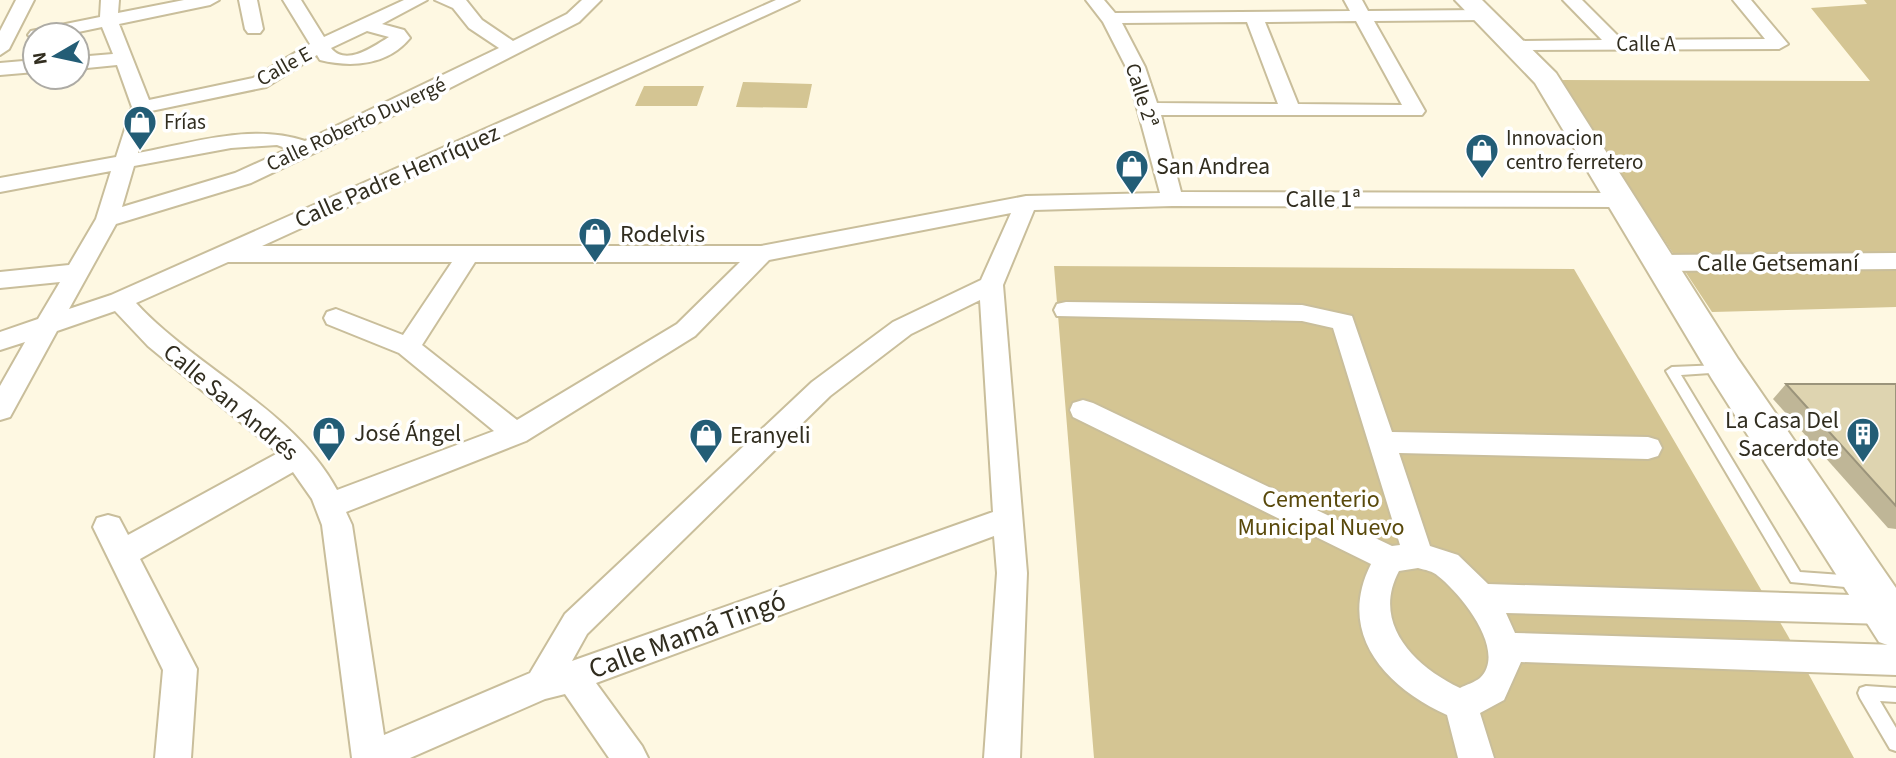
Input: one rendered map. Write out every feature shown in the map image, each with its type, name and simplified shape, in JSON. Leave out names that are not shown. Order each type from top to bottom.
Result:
[{"type":"main road","points":[[1475,8],[1546,79],[1725,369],[1882,607]]},
{"type":"street","points":[[2,45],[25,0]]},
{"type":"street","points":[[77,21],[110,10],[210,0]]},
{"type":"street","points":[[248,0],[254,29]]},
{"type":"street","points":[[292,0],[318,47],[327,56],[353,63],[401,38],[398,34],[366,25]]},
{"type":"street","name":"Calle E","points":[[142,107],[259,83],[318,47],[418,0]]},
{"type":"street","points":[[444,0],[460,4],[464,14],[478,28],[511,48]]},
{"type":"street","name":"Calle Roberto Duvergé","points":[[107,219],[243,178],[429,91],[573,18],[592,0]]},
{"type":"street","name":"Calle Padre Henríquez","points":[[0,341],[120,301],[790,0]]},
{"type":"street","name":"Calle 2ª","points":[[1095,0],[1113,18],[1122,33],[1149,109],[1172,199]]},
{"type":"street","points":[[1273,0],[1283,17]]},
{"type":"street","points":[[1572,0],[1615,44]]},
{"type":"street","name":"Calle A","points":[[1513,46],[1779,44],[1742,0]]},
{"type":"street","points":[[1113,18],[1283,17],[1358,8],[1475,8]]},
{"type":"street","points":[[1149,109],[1415,111],[1358,8]]},
{"type":"street","points":[[0,410],[107,219],[142,107],[110,10]]},
{"type":"street","points":[[1254,17],[1291,111]]},
{"type":"street","points":[[2,45],[21,39]]},
{"type":"street","points":[[91,62],[125,59]]},
{"type":"street","points":[[0,69],[21,67]]},
{"type":"street","points":[[0,185],[125,160],[267,139],[279,139],[306,148]]},
{"type":"street","name":"Calle 1ª","points":[[224,254],[761,254],[1026,203],[1172,199],[1621,200]]},
{"type":"street","points":[[1002,758],[1012,573],[991,285],[1026,203]]},
{"type":"street","points":[[331,505],[516,434],[686,330],[761,254]]},
{"type":"street","points":[[408,347],[468,255]]},
{"type":"street","name":"Calle Getsemaní","points":[[1659,263],[1896,261]]},
{"type":"street","points":[[0,280],[77,272]]},
{"type":"street","points":[[630,758],[557,681],[576,624],[821,388],[902,328],[991,285]]},
{"type":"street","name":"Calle San Andrés","points":[[120,301],[156,340],[299,455],[331,505],[337,524],[370,758]]},
{"type":"street","points":[[1066,310],[1302,313],[1343,322],[1381,442],[1404,557],[1374,596],[1378,630],[1403,670],[1435,695],[1461,705],[1492,689],[1505,661],[1498,628],[1481,598],[1447,564],[1404,557],[1083,410]]},
{"type":"street","points":[[335,318],[408,347],[516,434]]},
{"type":"street","points":[[1381,442],[1648,448]]},
{"type":"street","points":[[173,758],[180,669],[114,540],[299,455]]},
{"type":"street","name":"Calle Mamá Tingó","points":[[370,758],[557,681],[854,572],[1008,519]]},
{"type":"street","points":[[1481,598],[1882,607]]},
{"type":"street","points":[[1502,647],[1896,660]]},
{"type":"street","points":[[1461,705],[1476,758]]},
{"type":"lane","points":[[1725,369],[1672,371],[1796,578],[1882,607]]},
{"type":"lane","points":[[1896,695],[1866,693],[1896,743]]},
{"type":"green space","points":[[1864,0],[1896,0],[1896,307],[1712,312],[1558,80],[1870,81],[1811,8],[1867,4]]},
{"type":"green space","points":[[743,82],[812,84],[807,108],[736,107]]},
{"type":"green space","points":[[644,86],[704,86],[697,106],[635,106]]},
{"type":"green space","name":"Cementerio Municipal Nuevo","points":[[1054,266],[1574,269],[1788,636],[1854,758],[1094,758]]},
{"type":"building","name":"La Casa Del Sacerdote","points":[[1786,384],[1896,384],[1896,506]]},
{"type":"place","name":"Frías","points":[[140,152]]},
{"type":"place","name":"Innovacion centro ferretero","points":[[1482,180]]},
{"type":"place","name":"San Andrea","points":[[1132,196]]},
{"type":"place","name":"Rodelvis","points":[[595,264]]},
{"type":"place","name":"José Ángel","points":[[329,463]]},
{"type":"place","name":"La Casa Del Sacerdote","points":[[1863,464]]},
{"type":"place","name":"Eranyeli","points":[[706,465]]}]
